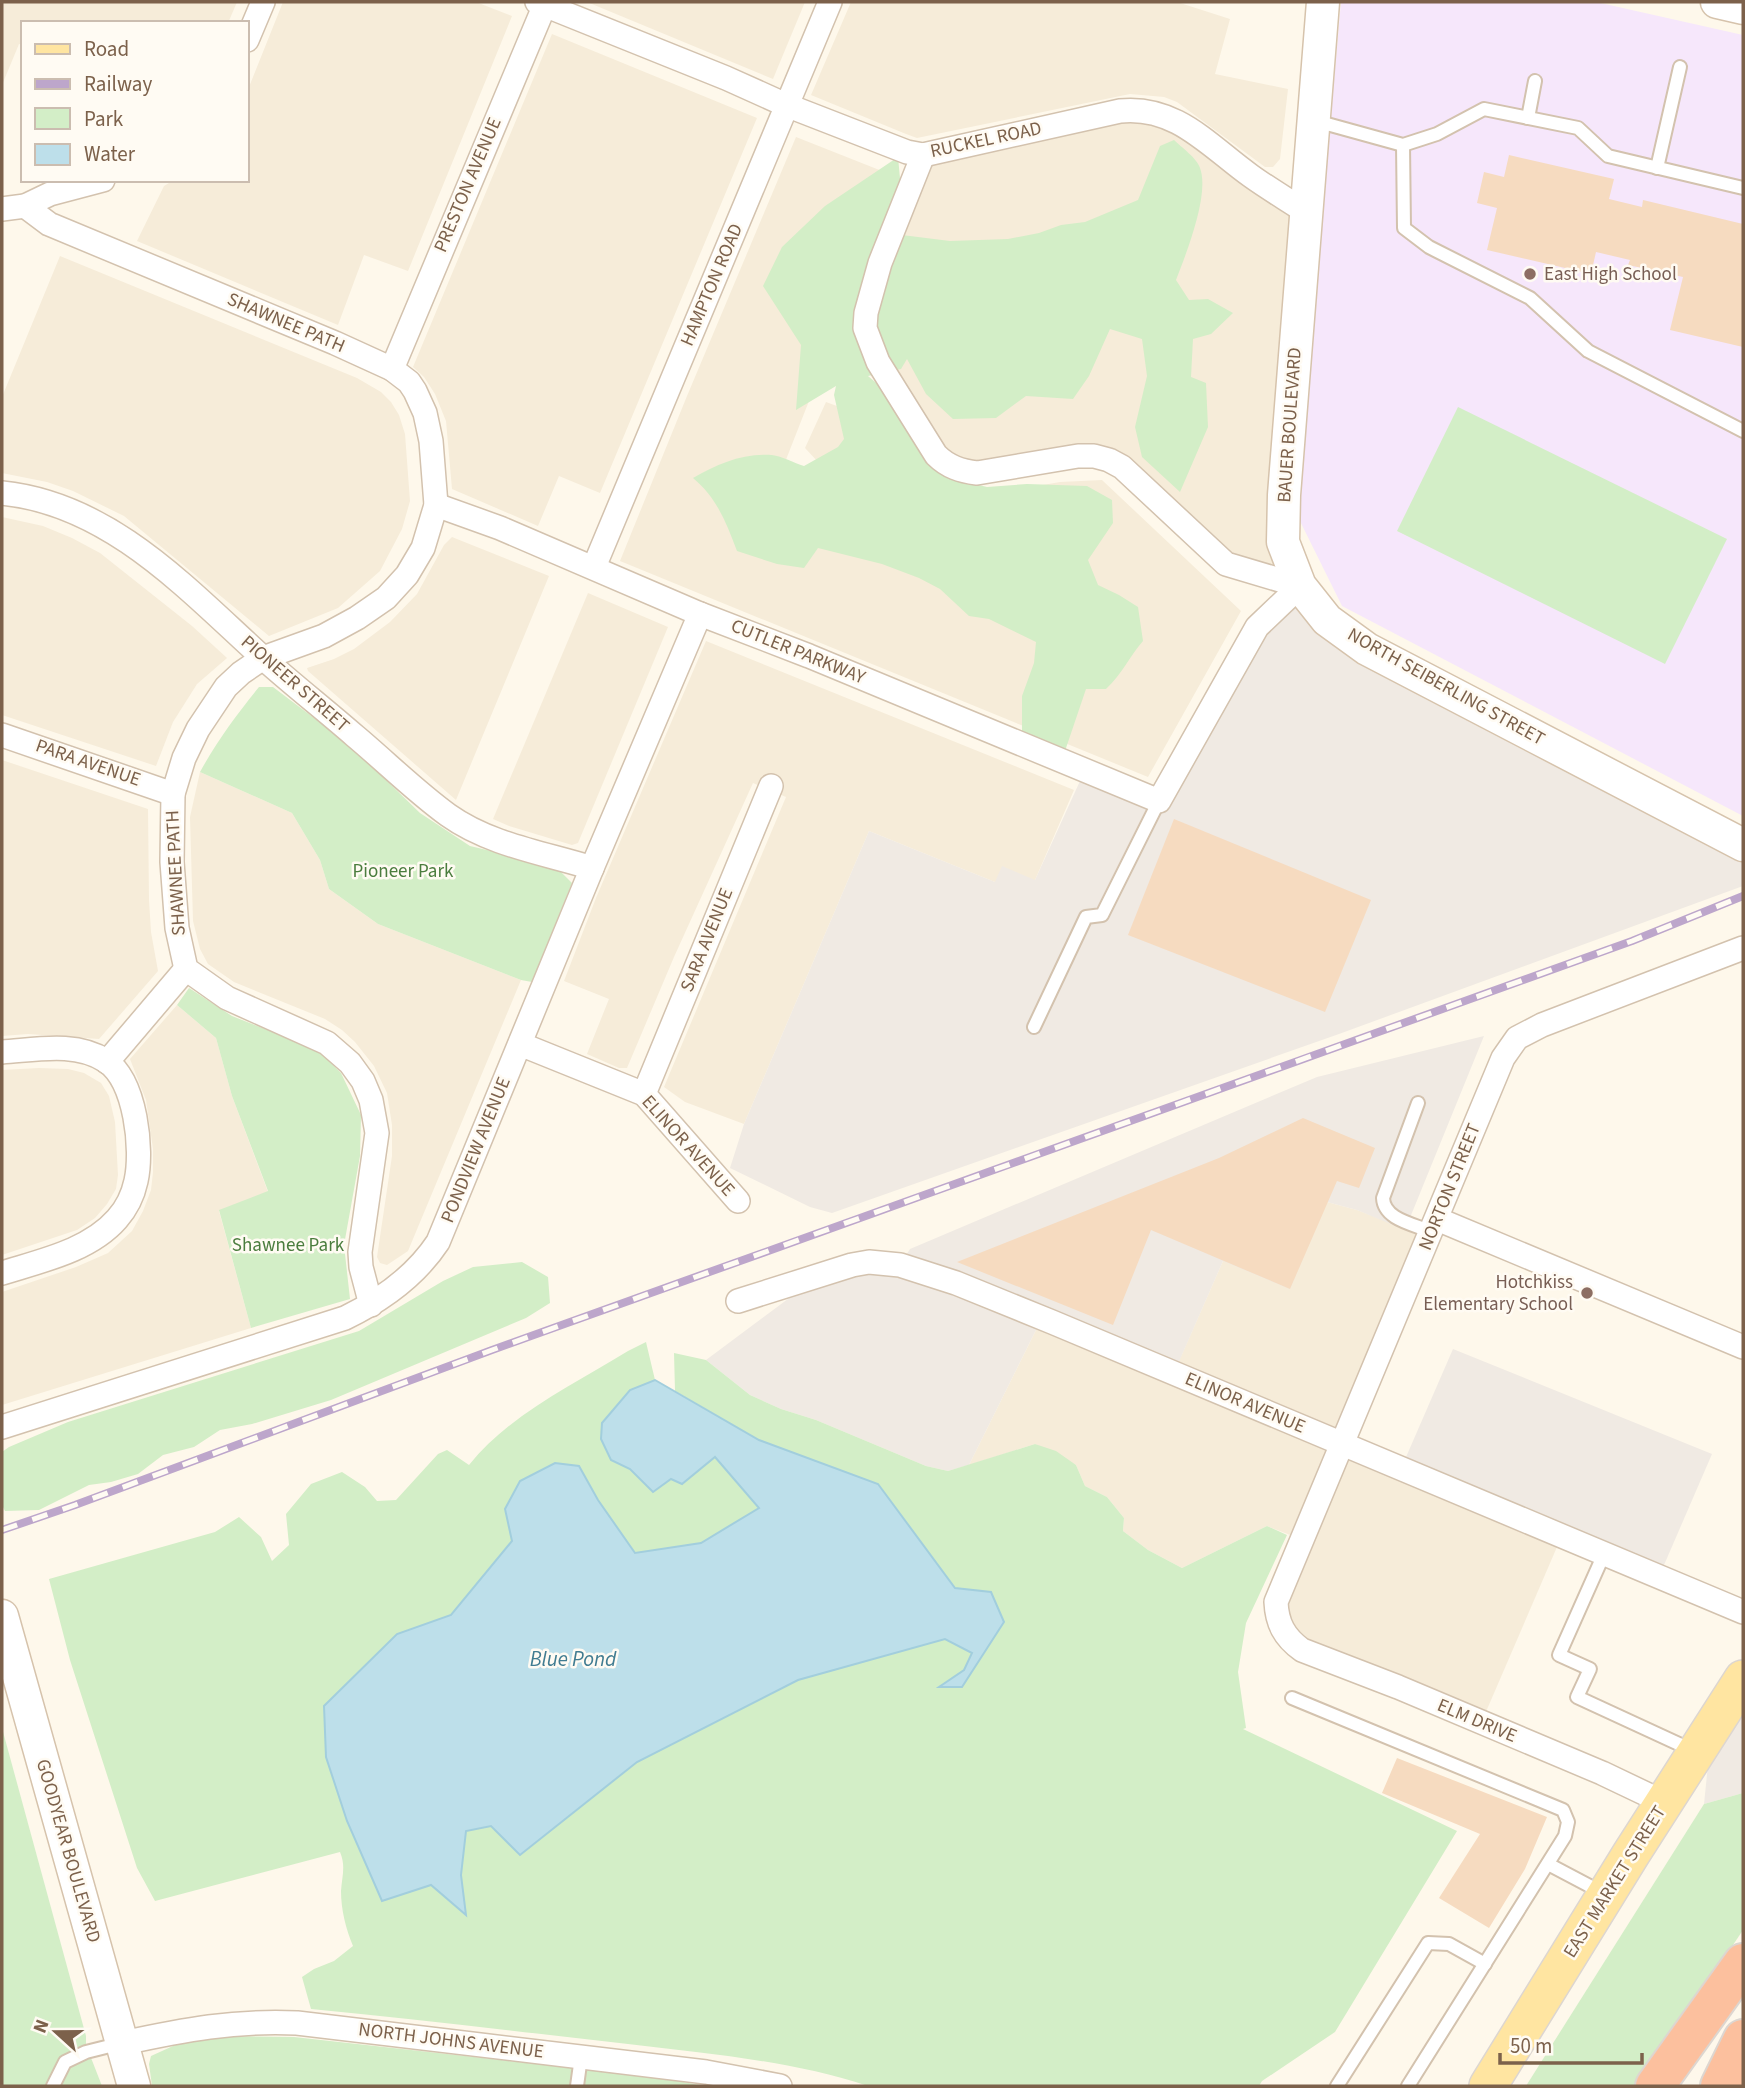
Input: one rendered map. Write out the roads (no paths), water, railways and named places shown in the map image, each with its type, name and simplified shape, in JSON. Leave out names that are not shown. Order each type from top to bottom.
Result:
[{"type":"highway","points":[[1656,2086],[1743,1963]]},
{"type":"highway","points":[[1720,2086],[1743,2039]]},
{"type":"main road","name":"EAST MARKET STREET","points":[[1488,2086],[1743,1679]]},
{"type":"street","points":[[248,38],[263,2]]},
{"type":"street","name":"HAMPTON ROAD","points":[[594,568],[830,2]]},
{"type":"street","name":"BAUER BOULEVARD","points":[[1300,586],[1283,542],[1284,495],[1323,2]]},
{"type":"street","points":[[1717,2],[1743,8]]},
{"type":"street","name":"RUCKEL ROAD","points":[[542,3],[786,105],[907,152],[923,155],[1120,111],[1152,111],[1192,131],[1252,177],[1306,212]]},
{"type":"street","name":"PRESTON AVENUE","points":[[392,369],[542,3]]},
{"type":"street","points":[[923,155],[880,263],[866,313],[865,328],[878,362],[936,455],[948,465],[977,473],[1078,456],[1109,460],[1133,477],[1226,564],[1300,586],[1257,627],[1159,802]]},
{"type":"street","points":[[2,209],[25,206],[50,194],[95,182]]},
{"type":"street","name":"SHAWNEE PATH","points":[[25,206],[49,224],[392,369],[409,382],[425,412],[431,441],[436,505],[423,548],[415,564],[386,598],[357,618],[324,636],[263,658],[239,674],[213,704],[184,758],[173,794],[173,875],[177,928],[186,969]]},
{"type":"street","name":"PIONEER STREET","points":[[2,493],[64,508],[91,519],[130,541],[449,815],[488,837],[592,868]]},
{"type":"street","name":"CUTLER PARKWAY","points":[[436,505],[500,528],[700,614],[809,656],[1159,802]]},
{"type":"street","name":"NORTH SEIBERLING STREET","points":[[1300,586],[1327,620],[1367,649],[1743,845]]},
{"type":"street","name":"PONDVIEW AVENUE","points":[[2,1427],[345,1318],[371,1305],[424,1263],[438,1242],[700,614]]},
{"type":"street","name":"PARA AVENUE","points":[[2,735],[173,794]]},
{"type":"street","name":"SARA AVENUE","points":[[644,1094],[771,786]]},
{"type":"street","name":"NORTON STREET","points":[[1290,1641],[1277,1618],[1276,1602],[1503,1058],[1517,1038],[1542,1025],[1743,948]]},
{"type":"street","points":[[107,1062],[186,969],[227,998],[327,1042],[350,1063],[363,1080],[371,1100],[377,1133],[360,1252],[371,1305]]},
{"type":"street","name":"ELINOR AVENUE","points":[[520,1044],[644,1094],[738,1201]]},
{"type":"street","points":[[2,1052],[57,1048],[90,1054],[107,1062],[125,1083],[133,1105],[138,1166],[134,1188],[125,1208],[110,1226],[89,1241],[60,1254],[2,1273]]},
{"type":"street","points":[[1434,1225],[1743,1348]]},
{"type":"street","name":"ELINOR AVENUE","points":[[737,1301],[852,1265],[869,1262],[900,1265],[956,1283],[1052,1322],[1743,1612]]},
{"type":"street","name":"GOODYEAR BOULEVARD","points":[[2,1616],[134,2086]]},
{"type":"street","name":"ELM DRIVE","points":[[1290,1641],[1315,1656],[1398,1687],[1602,1773],[1664,1803]]},
{"type":"street","name":"NORTH JOHNS AVENUE","points":[[122,2043],[184,2029],[234,2022],[266,2021],[358,2029],[706,2072],[767,2086],[780,2086]]},
{"type":"lane","points":[[1657,168],[1680,67]]},
{"type":"lane","points":[[1528,118],[1535,81]]},
{"type":"lane","points":[[1313,120],[1403,145],[1437,134],[1484,109],[1578,128],[1608,156],[1743,188]]},
{"type":"lane","points":[[1403,145],[1404,228],[1429,247],[1530,298],[1588,351],[1743,432]]},
{"type":"lane","points":[[1034,1027],[1086,917],[1101,915],[1159,802]]},
{"type":"lane","points":[[1418,1103],[1383,1198],[1383,1206],[1391,1215],[1434,1225]]},
{"type":"lane","points":[[1604,1553],[1559,1655],[1590,1669],[1577,1696],[1696,1753]]},
{"type":"lane","points":[[1292,1698],[1563,1810],[1568,1822],[1565,1836],[1408,2086]]},
{"type":"lane","points":[[1548,1864],[1606,1895]]},
{"type":"lane","points":[[1337,2086],[1428,1944],[1449,1944],[1485,1964]]},
{"type":"lane","points":[[53,2086],[65,2062],[86,2052],[122,2043]]},
{"type":"lane","points":[[577,2086],[581,2057]]},
{"type":"water","name":"Blue Pond","points":[[655,1380],[759,1440],[878,1484],[955,1588],[991,1592],[1004,1622],[962,1687],[939,1687],[964,1670],[972,1653],[945,1639],[798,1680],[637,1762],[520,1855],[491,1826],[466,1831],[461,1875],[466,1915],[431,1885],[382,1901],[347,1821],[326,1757],[324,1706],[397,1634],[451,1615],[512,1541],[505,1509],[520,1481],[555,1463],[579,1466],[598,1500],[635,1553],[701,1543],[759,1508],[715,1457],[682,1484],[671,1479],[653,1492],[630,1469],[611,1460],[601,1439],[602,1423],[630,1390]]},
{"type":"railway","points":[[2,1530],[492,1350],[1632,941],[1743,896]]},
{"type":"place","name":"East High School","points":[[1530,274]]},
{"type":"place","name":"Hotchkiss Elementary School","points":[[1587,1293]]},
{"type":"park label","name":"Pioneer Park","points":[[403,871]]},
{"type":"park label","name":"Shawnee Park","points":[[288,1245]]}]
